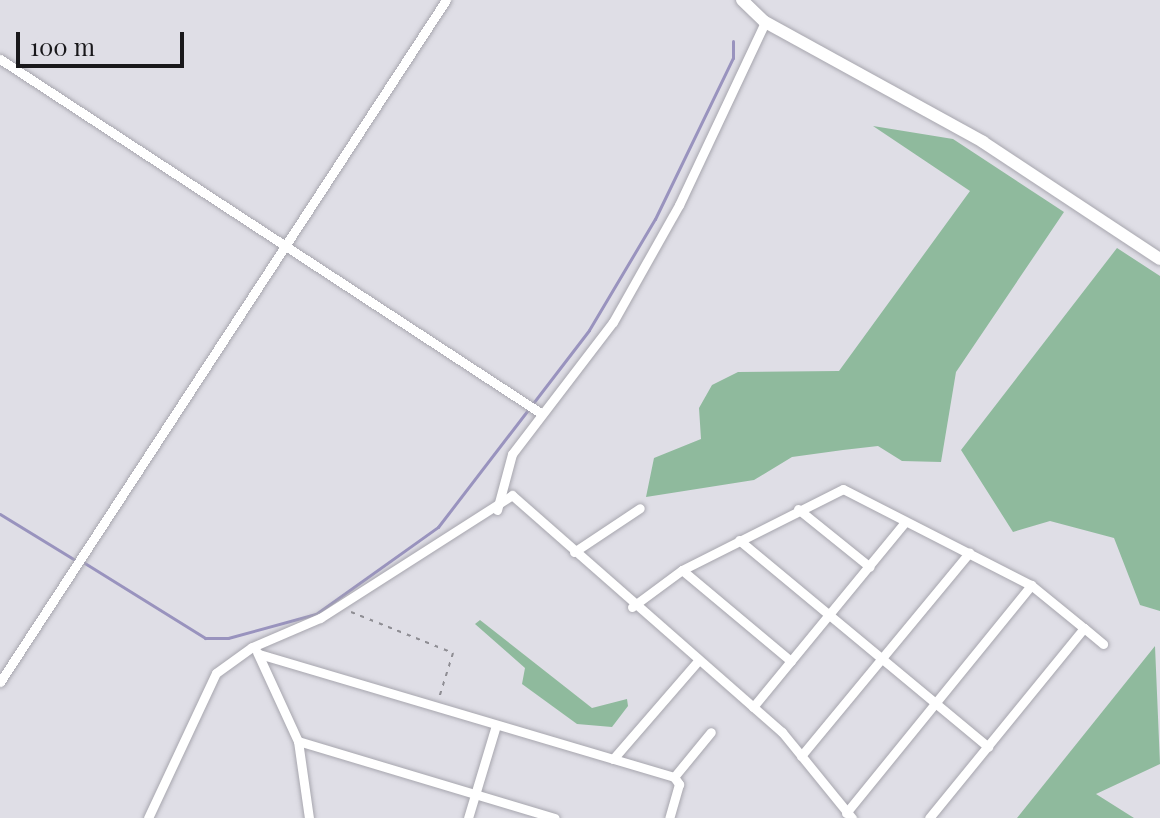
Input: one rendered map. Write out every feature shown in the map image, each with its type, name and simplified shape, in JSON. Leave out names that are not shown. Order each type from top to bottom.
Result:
[{"type":"street","points":[[0,682],[446,0]]},
{"type":"street","points":[[742,0],[765,22],[983,142],[1160,259]]},
{"type":"street","points":[[497,510],[512,454],[539,412],[613,322],[679,205],[765,22]]},
{"type":"street","points":[[0,59],[539,412]]},
{"type":"street","points":[[632,607],[682,570],[843,489],[1031,585],[1103,644]]},
{"type":"street","points":[[148,818],[209,683],[255,651],[338,607],[432,542],[520,496],[632,607],[753,707],[801,756],[849,815],[1031,585]]},
{"type":"street","points":[[574,552],[640,508]]},
{"type":"street","points":[[798,509],[870,567]]},
{"type":"street","points":[[753,707],[905,522]]},
{"type":"street","points":[[739,540],[988,747]]},
{"type":"street","points":[[801,756],[969,553]]},
{"type":"street","points":[[682,570],[791,661]]},
{"type":"street","points":[[929,818],[1084,628]]},
{"type":"street","points":[[255,651],[674,777],[679,784],[669,818]]},
{"type":"street","points":[[255,651],[298,741],[309,818]]},
{"type":"street","points":[[613,759],[697,662]]},
{"type":"street","points":[[468,818],[496,725]]},
{"type":"street","points":[[674,777],[711,732]]},
{"type":"street","points":[[298,741],[555,818]]},
{"type":"path","points":[[338,607],[453,653],[436,707]]},
{"type":"green space","points":[[873,126],[953,139],[1064,212],[956,372],[941,462],[902,461],[878,446],[843,450],[792,457],[754,480],[646,497],[654,458],[701,439],[699,408],[712,385],[738,372],[839,371],[970,191]]},
{"type":"green space","points":[[1117,248],[1160,276],[1160,611],[1140,605],[1114,538],[1050,521],[1013,532],[961,450]]},
{"type":"green space","points":[[480,620],[592,708],[627,699],[628,706],[612,727],[577,724],[522,684],[525,668],[475,624]]},
{"type":"green space","points":[[1155,646],[1160,764],[1096,794],[1134,818],[1017,818]]},
{"type":"waterway","points":[[83,562],[205,638],[228,638],[316,614],[438,527],[589,330],[655,219],[733,58],[733,41]]},
{"type":"waterway","points":[[0,514],[75,560]]}]
